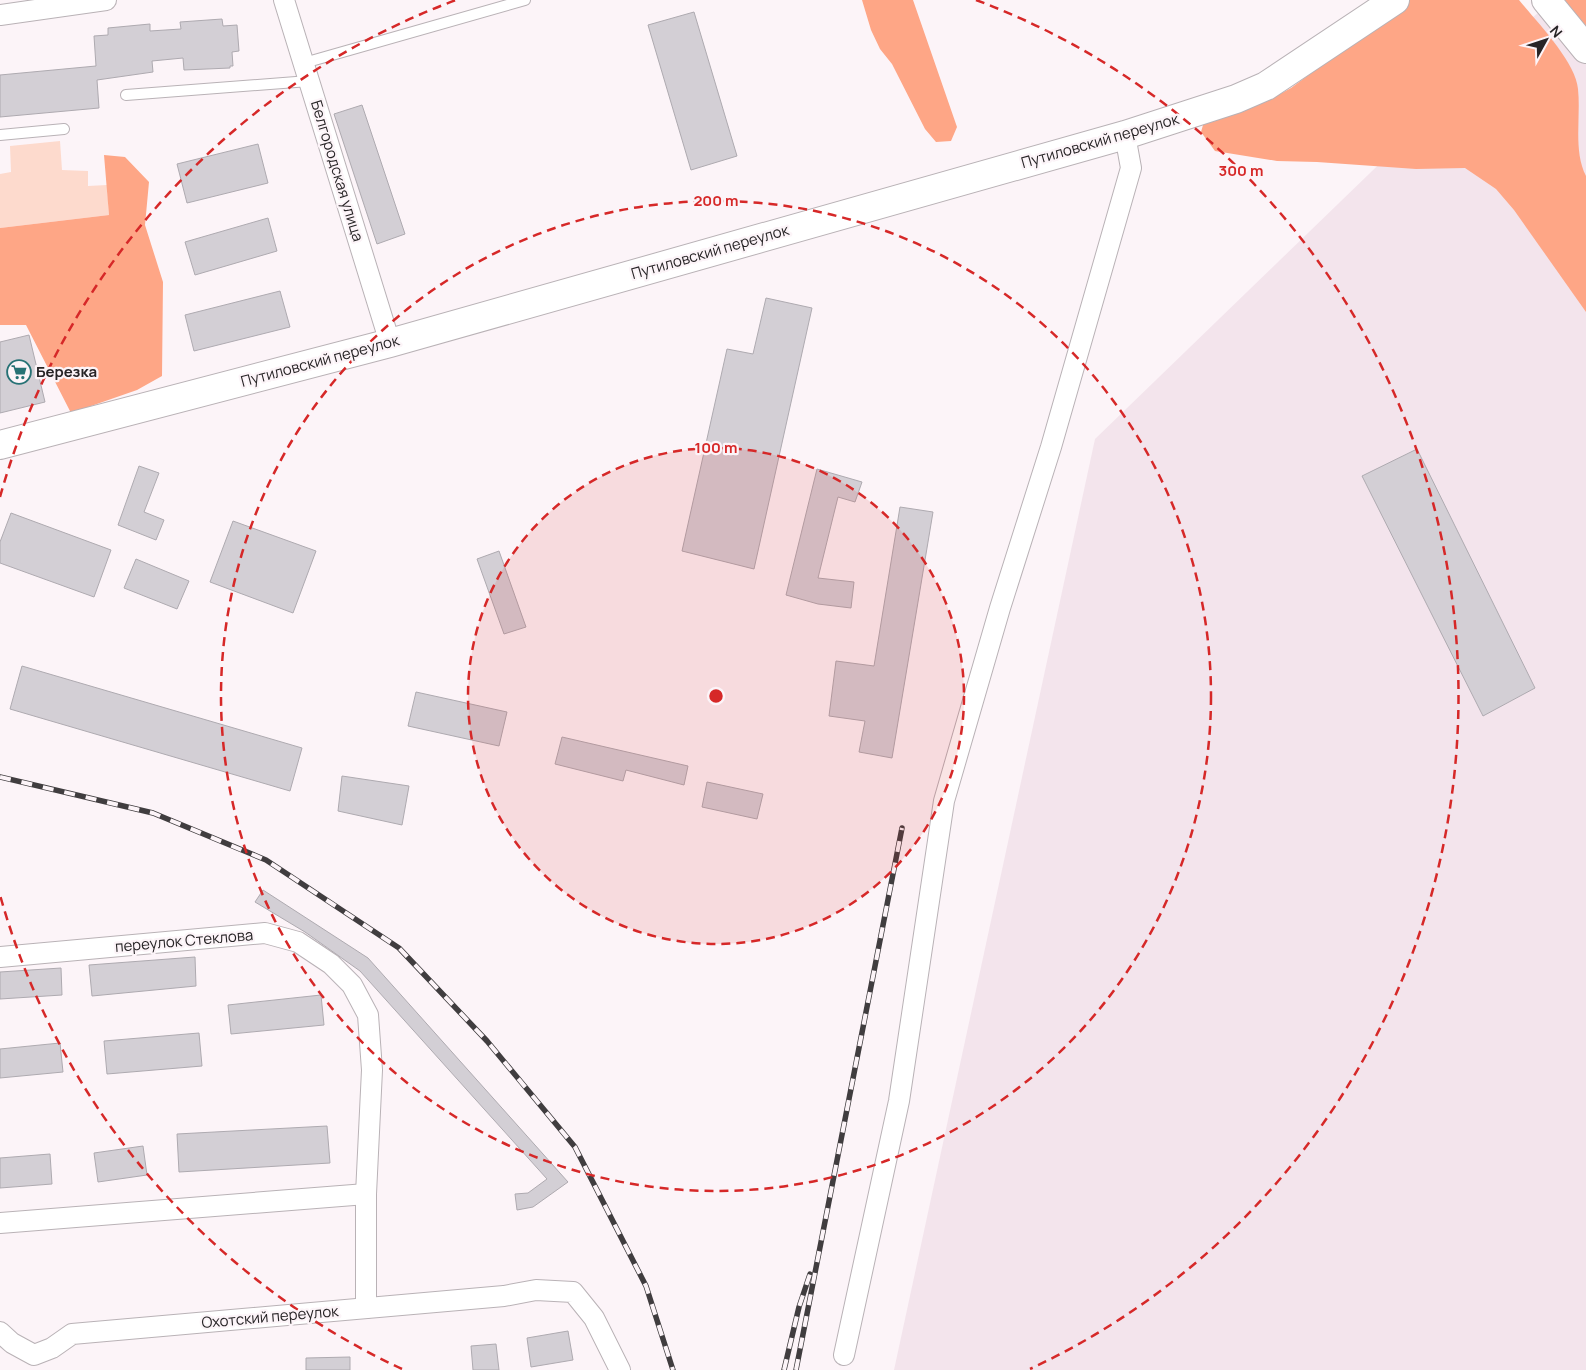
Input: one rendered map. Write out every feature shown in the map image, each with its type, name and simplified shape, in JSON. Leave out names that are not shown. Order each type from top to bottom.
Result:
[{"type":"main road","points":[[1546,0],[1586,48]]},
{"type":"main road","name":"Путиловский переулок","points":[[0,444],[390,343],[1125,135],[1236,100],[1266,86],[1386,3]]},
{"type":"street","points":[[0,15],[106,0]]},
{"type":"street","name":"Белгородская улица","points":[[284,0],[390,343]]},
{"type":"street","points":[[844,1355],[899,1101],[944,801],[1000,608],[1051,447],[1131,168],[1125,135]]},
{"type":"street","name":"переулок Стеклова","points":[[0,957],[265,933],[298,942],[331,964],[352,985],[368,1015],[369,1024],[371,1107],[366,1194],[366,1308]]},
{"type":"street","points":[[0,1223],[366,1194]]},
{"type":"street","name":"Охотский переулок","points":[[6,1338],[34,1355],[52,1348],[72,1334],[504,1296],[536,1290],[573,1292],[594,1318],[620,1370]]},
{"type":"lane","points":[[304,62],[524,0]]},
{"type":"lane","points":[[126,95],[310,82]]},
{"type":"lane","points":[[0,135],[64,129]]},
{"type":"shaded area","points":[[862,0],[913,0],[957,127],[951,141],[936,142],[925,129],[892,64],[880,49],[871,30]]},
{"type":"shaded area","points":[[1410,0],[1519,0],[1554,42],[1570,67],[1576,78],[1578,89],[1580,156],[1586,176],[1586,312],[1514,210],[1496,189],[1465,168],[1416,169],[1277,161],[1215,151],[1201,132],[1203,125],[1213,117],[1269,100],[1291,88]]},
{"type":"shaded area","points":[[1554,0],[1586,0],[1586,1370],[894,1370],[1095,439],[1523,25]]},
{"type":"shaded area","points":[[1560,0],[1586,0],[1586,31]]},
{"type":"shaded area","points":[[60,141],[62,170],[88,171],[88,186],[107,185],[109,215],[0,228],[0,174],[11,172],[10,146]]},
{"type":"shaded area","points":[[104,155],[125,157],[149,182],[145,225],[163,282],[162,376],[137,390],[71,413],[26,325],[0,325],[0,228],[109,215]]},
{"type":"building","points":[[694,12],[737,156],[691,170],[648,25]]},
{"type":"building","points":[[222,19],[223,26],[237,25],[239,51],[232,52],[233,66],[230,66],[230,68],[184,70],[183,58],[152,61],[153,72],[97,80],[99,108],[0,117],[0,75],[96,66],[94,36],[108,35],[108,28],[150,24],[150,31],[181,29],[180,22]]},
{"type":"building","points":[[362,105],[405,234],[377,244],[334,114]]},
{"type":"building","points":[[258,144],[268,183],[187,203],[177,164]]},
{"type":"building","points":[[268,218],[277,251],[195,275],[185,242]]},
{"type":"building","points":[[280,291],[290,327],[194,351],[185,315]]},
{"type":"building","points":[[766,298],[812,308],[754,569],[682,551],[727,349],[753,354]]},
{"type":"building","name":"Березка","points":[[29,335],[45,402],[0,413],[0,342]]},
{"type":"building","points":[[1417,449],[1535,688],[1483,716],[1362,476]]},
{"type":"building","points":[[139,466],[159,473],[144,512],[164,520],[156,540],[118,525]]},
{"type":"building","points":[[817,469],[862,482],[855,502],[838,497],[818,578],[854,582],[851,608],[818,604],[786,595]]},
{"type":"building","points":[[900,507],[933,512],[892,758],[859,752],[865,721],[829,716],[836,661],[874,666]]},
{"type":"building","points":[[11,513],[111,550],[94,597],[0,563],[0,542]]},
{"type":"building","points":[[233,521],[316,551],[293,613],[210,582]]},
{"type":"building","points":[[499,551],[526,627],[504,634],[477,559]]},
{"type":"building","points":[[136,559],[189,581],[177,609],[124,588]]},
{"type":"building","points":[[22,666],[302,748],[290,791],[10,709]]},
{"type":"building","points":[[416,692],[507,712],[499,746],[408,726]]},
{"type":"building","points":[[562,737],[688,766],[684,785],[626,770],[623,781],[555,764]]},
{"type":"building","points":[[342,776],[409,786],[402,825],[338,811]]},
{"type":"building","points":[[707,782],[763,794],[757,819],[702,807]]},
{"type":"building","points":[[263,890],[368,958],[568,1182],[533,1207],[517,1210],[515,1194],[528,1193],[547,1179],[360,971],[305,932],[255,902]]},
{"type":"building","points":[[195,957],[196,986],[92,996],[89,965]]},
{"type":"building","points":[[61,968],[62,995],[0,999],[0,972]]},
{"type":"building","points":[[321,995],[324,1025],[231,1034],[228,1005]]},
{"type":"building","points":[[199,1033],[202,1066],[107,1074],[104,1041]]},
{"type":"building","points":[[60,1043],[63,1072],[0,1078],[0,1049]]},
{"type":"building","points":[[327,1126],[330,1163],[179,1172],[177,1134]]},
{"type":"building","points":[[143,1146],[147,1175],[98,1182],[94,1153]]},
{"type":"building","points":[[50,1154],[52,1184],[0,1188],[0,1158]]},
{"type":"building","points":[[568,1331],[573,1360],[531,1367],[527,1338]]},
{"type":"building","points":[[496,1344],[499,1370],[473,1370],[471,1346]]},
{"type":"building","points":[[350,1357],[350,1370],[306,1370],[306,1358]]},
{"type":"railway","points":[[0,777],[153,813],[266,860],[399,948],[487,1041],[575,1147],[646,1286],[673,1370]]},
{"type":"railway","points":[[796,1370],[902,828]]},
{"type":"railway","points":[[784,1370],[799,1307],[810,1274]]},
{"type":"place","name":"Березка","points":[[19,372]]}]
